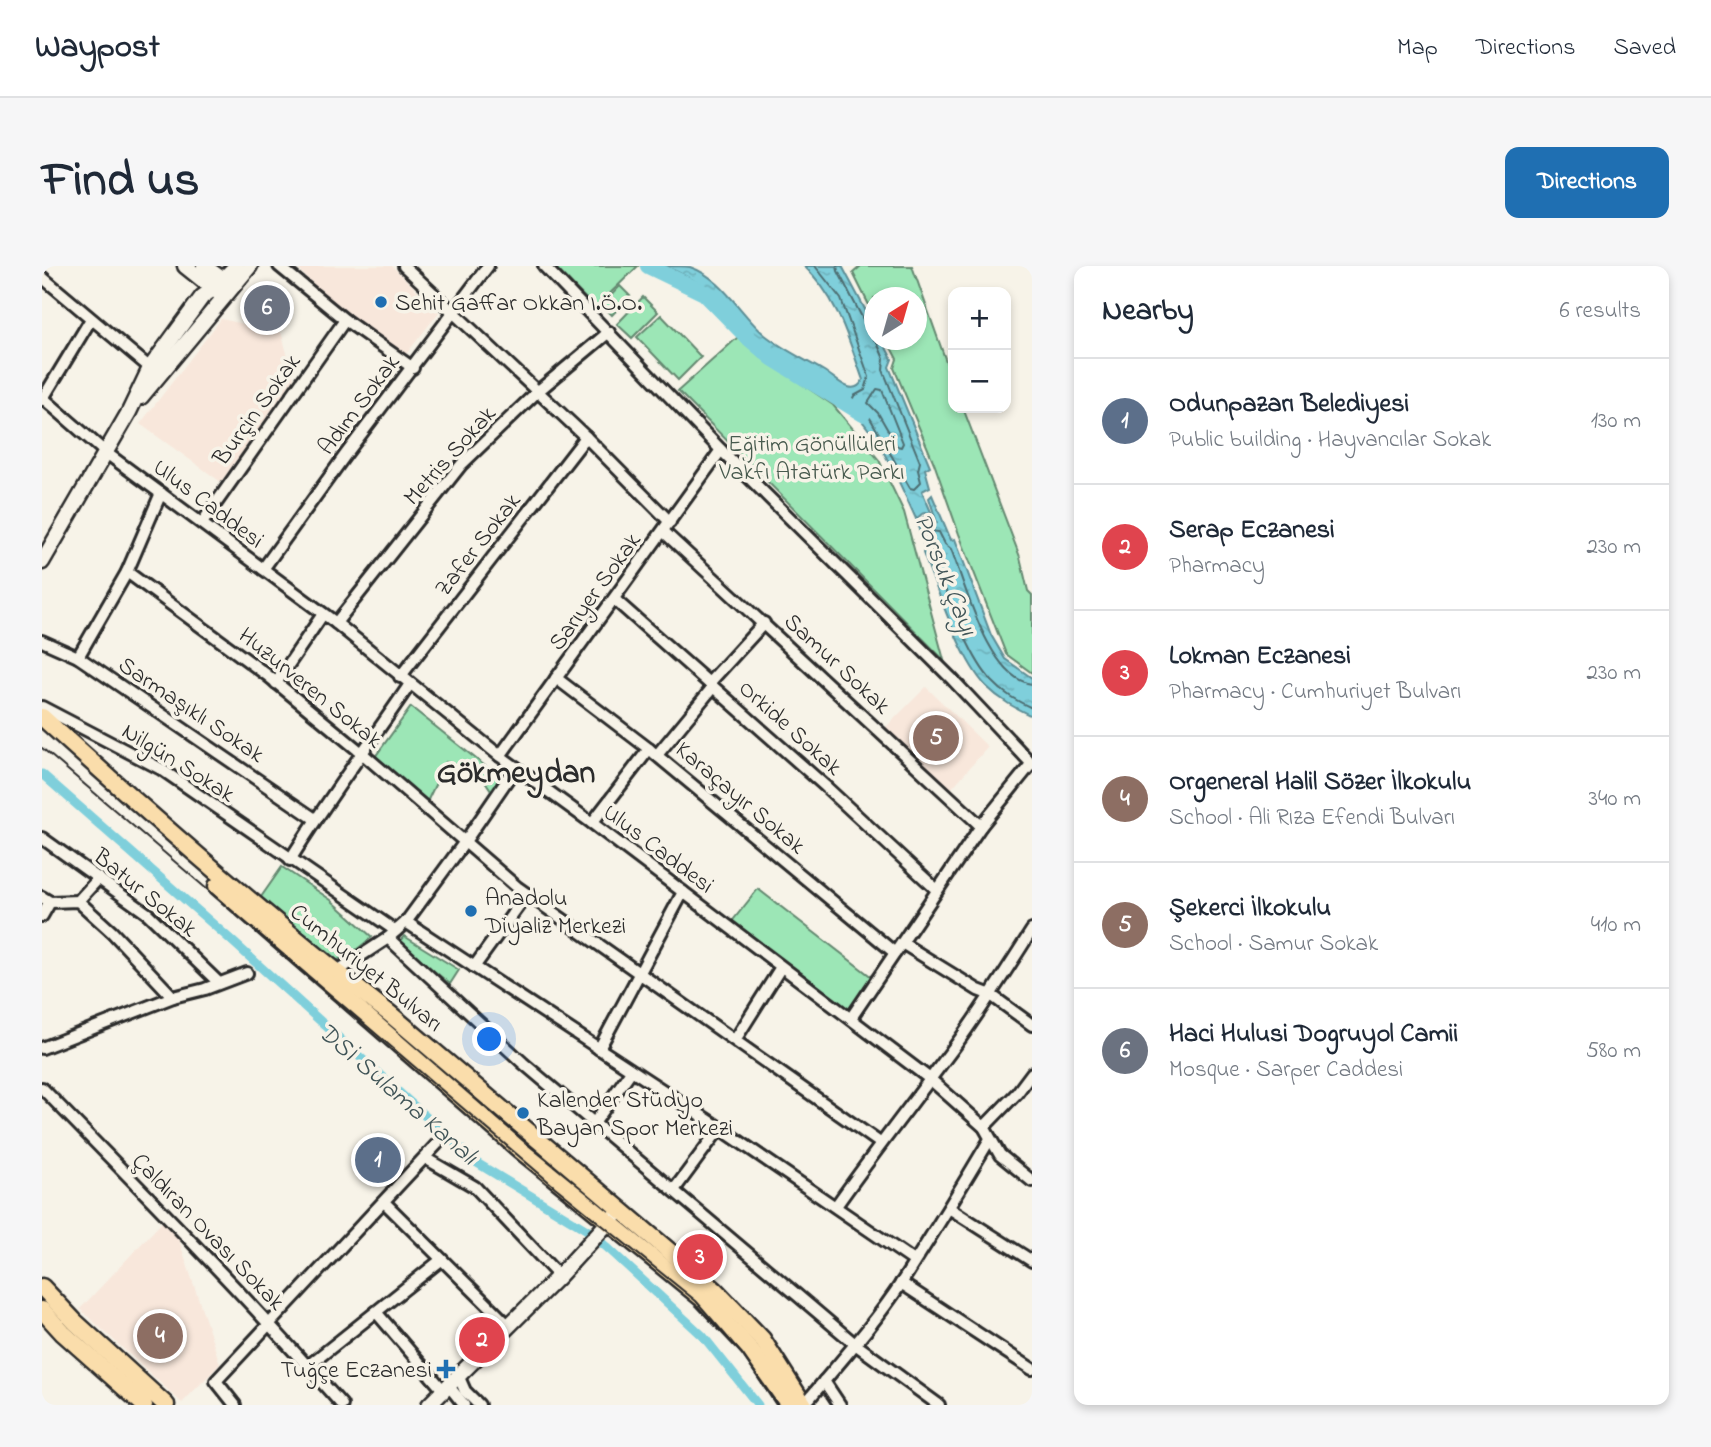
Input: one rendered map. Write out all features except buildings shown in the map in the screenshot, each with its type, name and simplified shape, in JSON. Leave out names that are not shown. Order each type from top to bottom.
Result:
[{"type":"main road","points":[[185,266],[223,288]]},
{"type":"main road","points":[[204,266],[223,288]]},
{"type":"main road","points":[[223,288],[236,266]]},
{"type":"main road","points":[[42,562],[188,313],[202,296],[223,288],[250,266]]},
{"type":"main road","name":"Cumhuriyet Bulvarı","points":[[42,717],[163,827],[390,1014],[615,1215],[704,1299],[749,1348],[789,1405]]},
{"type":"main road","name":"Cumhuriyet Bulvarı","points":[[42,731],[519,1149],[615,1215],[715,1290],[762,1339],[804,1405]]},
{"type":"main road","points":[[429,1405],[559,1276],[615,1215]]},
{"type":"main road","points":[[42,1287],[75,1322],[166,1405]]},
{"type":"main road","points":[[42,1310],[63,1333],[144,1405]]},
{"type":"street","points":[[279,266],[345,320],[413,368]]},
{"type":"street","name":"Samur Sokak","points":[[404,266],[586,437],[667,527],[764,623],[981,826]]},
{"type":"street","name":"Adım Sokak","points":[[263,569],[488,266]]},
{"type":"street","points":[[544,266],[722,450],[952,679],[1032,764],[981,826],[851,1018]]},
{"type":"street","points":[[42,277],[155,372]]},
{"type":"street","points":[[44,393],[91,318]]},
{"type":"street","name":"Burçin Sokak","points":[[202,523],[345,320]]},
{"type":"street","name":"Metris Sokak","points":[[336,623],[461,466],[537,392],[609,332]]},
{"type":"street","name":"Ulus Caddesi","points":[[44,393],[105,452],[336,623],[500,757],[516,766],[851,1018],[930,1079],[984,1127]]},
{"type":"street","name":"Zafer Sokak","points":[[400,677],[586,437]]},
{"type":"street","name":"Sarıyer Sokak","points":[[500,757],[722,450]]},
{"type":"street","points":[[78,657],[127,572],[161,493]]},
{"type":"street","name":"Huzurveren Sokak","points":[[127,572],[276,683],[527,894],[638,975],[880,1143]]},
{"type":"street","name":"Orkide Sokak","points":[[614,599],[825,786],[937,890]]},
{"type":"street","points":[[276,683],[323,614]]},
{"type":"street","points":[[592,823],[764,623]]},
{"type":"street","name":"Sarmaşıklı Sokak","points":[[42,641],[78,657],[315,820]]},
{"type":"street","name":"Karaçayır Sokak","points":[[556,678],[899,948],[991,995],[1032,1025]]},
{"type":"street","points":[[290,860],[410,684]]},
{"type":"street","name":"Nilgün Sokak","points":[[42,707],[161,769],[392,935],[523,1063],[855,1344],[939,1405]]},
{"type":"street","points":[[1018,749],[1032,747]]},
{"type":"street","points":[[336,972],[392,935],[405,922],[464,843],[516,766]]},
{"type":"street","name":"Batur Sokak","points":[[42,838],[148,914],[219,982]]},
{"type":"street","points":[[78,901],[99,878]]},
{"type":"street","points":[[598,1049],[683,892]]},
{"type":"street","points":[[474,967],[527,894]]},
{"type":"street","points":[[42,916],[46,899],[78,901],[112,932],[173,997]]},
{"type":"street","points":[[405,922],[720,1128],[914,1261]]},
{"type":"street","points":[[836,1206],[991,995],[1032,930]]},
{"type":"street","points":[[735,1040],[781,967]]},
{"type":"street","points":[[42,1048],[173,997],[205,989],[247,972]]},
{"type":"street","points":[[595,1122],[631,1071]]},
{"type":"street","points":[[1029,1174],[1000,1155],[984,1127],[1032,1073]]},
{"type":"street","name":"Çaldıran Ovası Sokak","points":[[42,1088],[178,1227],[342,1405]]},
{"type":"street","points":[[674,1190],[720,1128]]},
{"type":"street","points":[[804,1405],[901,1283],[990,1139]]},
{"type":"street","points":[[235,1405],[216,1381],[436,1144]]},
{"type":"street","points":[[425,1157],[475,1187],[559,1276]]},
{"type":"street","points":[[384,1202],[509,1326]]},
{"type":"street","points":[[949,1208],[1032,1261]]},
{"type":"street","points":[[308,1366],[441,1260]]},
{"type":"street","points":[[901,1283],[1032,1369]]},
{"type":"street","points":[[376,1312],[450,1383],[464,1405]]},
{"type":"street","points":[[824,1381],[840,1405]]},
{"type":"street","points":[[450,1383],[465,1391],[479,1405]]},
{"type":"shaded area","name":"Sehit Gaffar Okkan I.Ö.O.","points":[[295,266],[392,266],[439,312],[404,357],[322,293]]},
{"type":"shaded area","points":[[221,319],[281,332],[294,378],[221,482],[140,424]]},
{"type":"shaded area","points":[[926,687],[988,747],[950,790],[884,729]]},
{"type":"shaded area","points":[[165,1219],[179,1240],[220,1364],[182,1403],[80,1309]]},
{"type":"green space","points":[[554,266],[638,266],[595,308]]},
{"type":"green space","points":[[861,266],[912,266],[919,287],[864,287],[864,295],[853,273]]},
{"type":"green space","points":[[620,286],[630,296],[612,315],[602,305]]},
{"type":"green space","points":[[643,297],[658,312],[632,338],[617,324]]},
{"type":"green space","points":[[927,308],[948,367],[948,413],[965,413],[1020,557],[1028,591],[1032,595],[1032,673],[1006,654],[934,463],[894,368],[897,359],[892,350],[927,350]]},
{"type":"green space","points":[[661,315],[701,357],[678,380],[637,337]]},
{"type":"green space","name":"Eğitim Gönüllüleri Vakfı Atatürk Parkı","points":[[738,337],[833,405],[879,460],[904,512],[944,660],[678,391]]},
{"type":"green space","points":[[411,707],[500,778],[491,790],[478,771],[446,762],[425,806],[375,757]]},
{"type":"green space","points":[[282,867],[331,900],[372,937],[355,951],[336,961],[261,897]]},
{"type":"green space","points":[[758,889],[873,978],[850,1012],[730,924]]},
{"type":"green space","points":[[404,936],[459,970],[450,984],[399,942]]},
{"type":"water","points":[[664,266],[690,267],[702,272],[722,288],[765,335],[844,385],[854,388],[863,380],[847,334],[834,305],[816,278],[804,266],[842,266],[864,307],[864,350],[887,350],[892,359],[889,367],[930,466],[925,469],[930,487],[922,491],[931,512],[916,519],[882,450],[861,419],[848,406],[825,387],[767,351],[723,304],[688,277]]},
{"type":"water","points":[[932,495],[951,540],[955,539],[991,635],[1005,659],[1032,678],[1032,716],[1008,703],[986,686],[976,674],[959,642],[923,553],[925,549],[917,523],[924,517],[933,516],[934,524],[937,523],[929,498]]},
{"type":"waterway","name":"Porsuk Çayı","points":[[648,266],[704,293],[772,358],[863,414]]},
{"type":"waterway","name":"DSİ Sulama Kanalı","points":[[42,774],[231,940],[477,1163],[587,1230],[610,1250],[703,1336],[758,1405]]},
{"type":"tram line","points":[[42,748],[555,1187],[696,1301],[742,1354],[776,1405]]},
{"type":"place","name":"Sehit Gaffar Okkan I.Ö.O.","points":[[381,302]]},
{"type":"place","name":"Haci Hulusi Dogruyol Camii","points":[[267,308]]},
{"type":"place","name":"Şekerci İlkokulu","points":[[936,738]]},
{"type":"place","name":"Anadolu Diyaliz Merkezi","points":[[471,911]]},
{"type":"place","name":"Kalender Stüdyo Bayan Spor Merkezi","points":[[523,1113]]},
{"type":"place","name":"Odunpazarı Belediyesi","points":[[378,1160]]},
{"type":"place","name":"Lokman Eczanesi","points":[[700,1257]]},
{"type":"place","name":"Orgeneral Halil Sözer İlkokulu","points":[[160,1336]]},
{"type":"place","name":"Serap Eczanesi","points":[[482,1340]]},
{"type":"place","name":"Tuğçe Eczanesi","points":[[446,1369]]},
{"type":"district","name":"Gökmeydan","points":[[516,771]]}]
